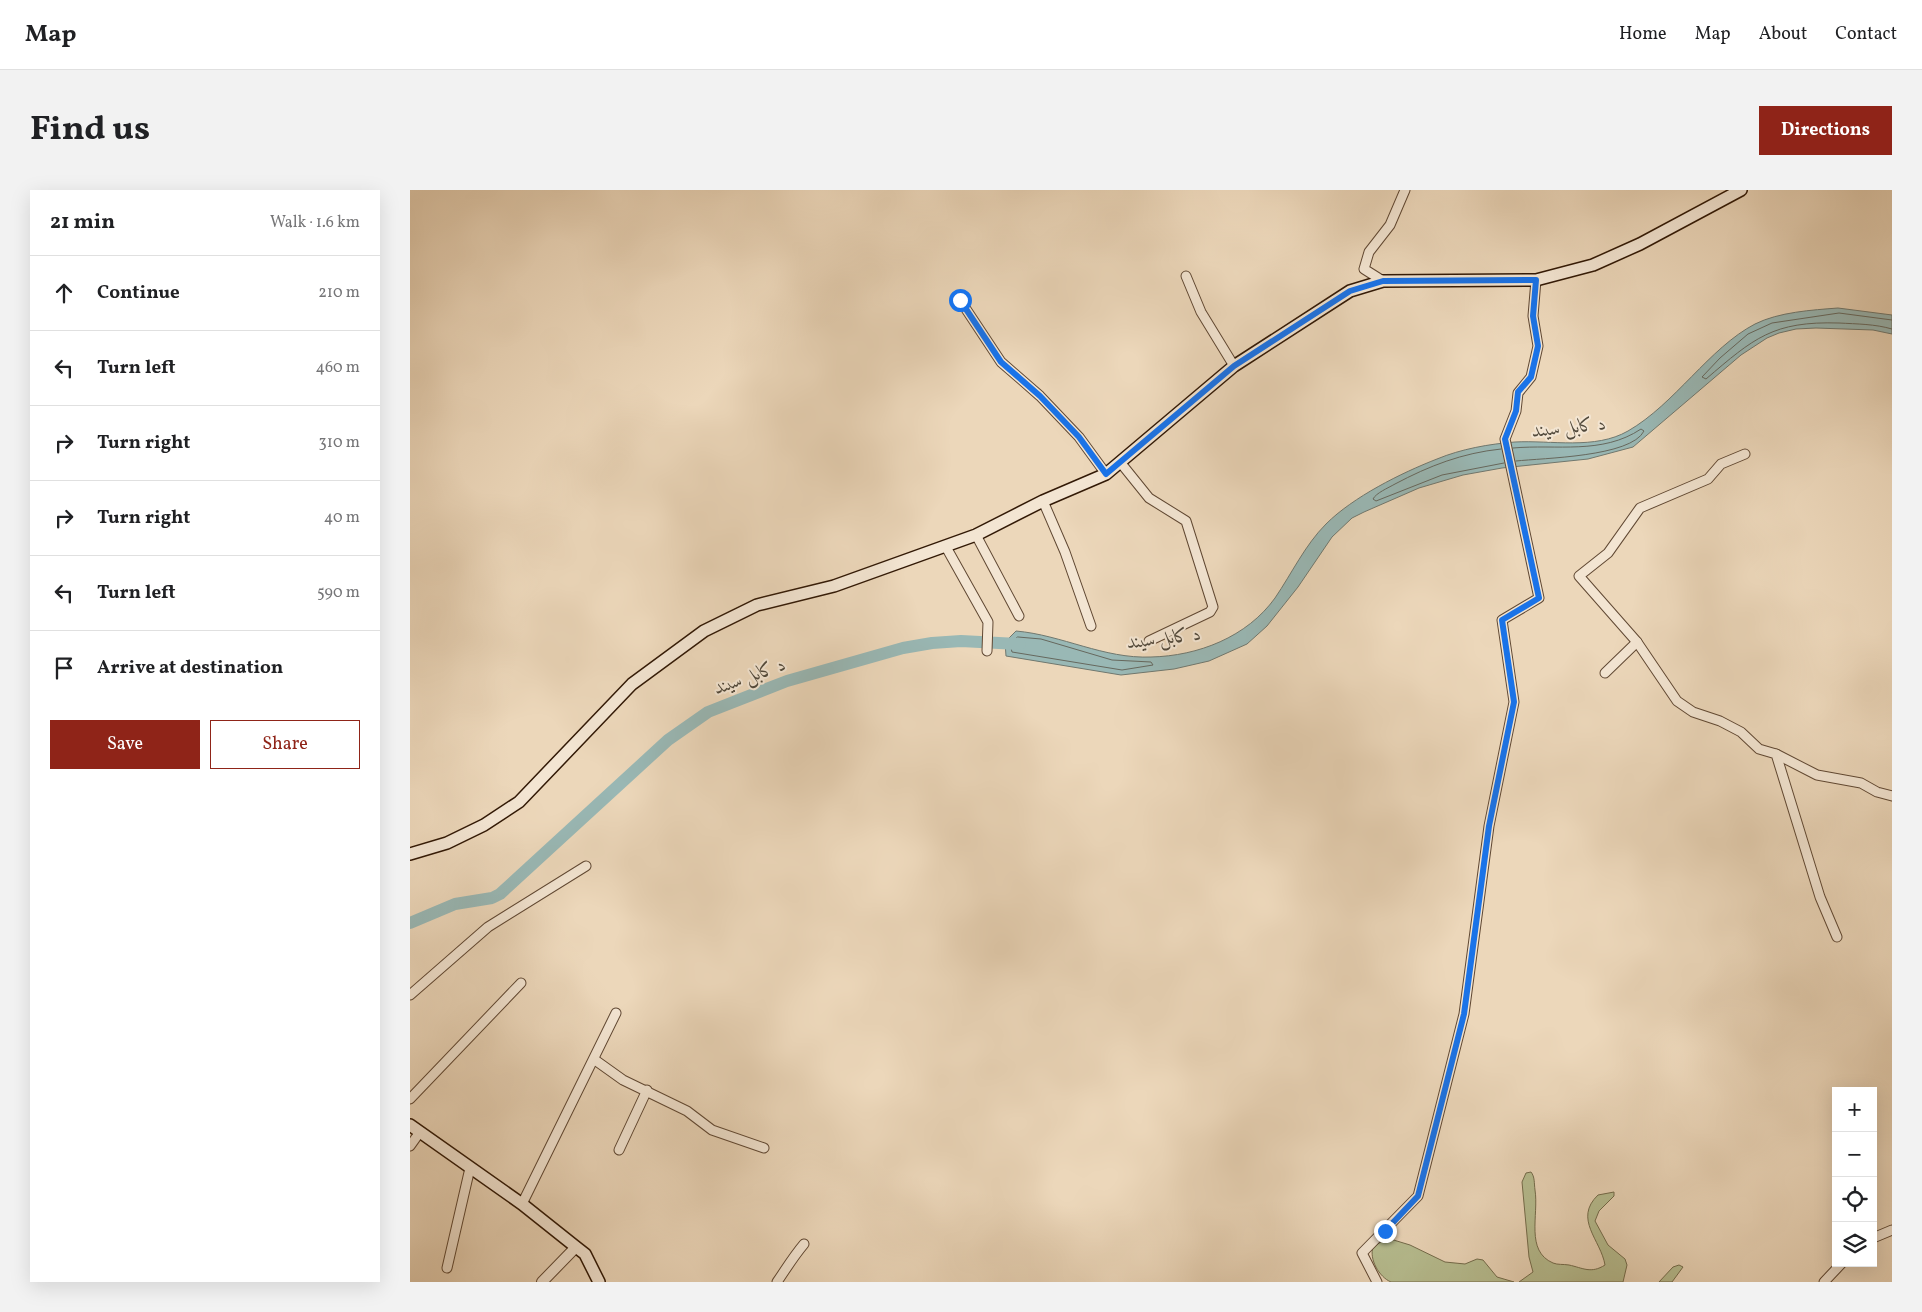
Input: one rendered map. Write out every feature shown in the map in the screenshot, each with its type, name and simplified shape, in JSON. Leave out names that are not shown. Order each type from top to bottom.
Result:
[{"type":"main road","points":[[410,854],[447,843],[484,825],[519,802],[632,684],[704,631],[757,605],[834,586],[976,536],[1043,501],[1106,474],[1234,366],[1350,291],[1383,281],[1536,280],[1593,265],[1640,244],[1742,190]]},
{"type":"main road","points":[[410,1125],[522,1204],[576,1246],[585,1254],[599,1282]]},
{"type":"street","points":[[1383,281],[1364,268],[1369,252],[1390,225],[1405,190]]},
{"type":"street","points":[[1186,276],[1200,312],[1234,366]]},
{"type":"street","points":[[1377,1282],[1362,1253],[1418,1196],[1464,1014],[1489,826],[1514,702],[1502,620],[1539,598],[1505,439],[1516,411],[1518,392],[1531,377],[1538,346],[1533,316],[1536,280]]},
{"type":"street","points":[[960,300],[1001,362],[1040,396],[1079,437],[1106,474]]},
{"type":"street","points":[[1745,454],[1721,464],[1708,479],[1640,508],[1608,553],[1579,576],[1637,642],[1677,701],[1693,712],[1741,732],[1759,749],[1776,754],[1817,775],[1861,783],[1877,792],[1892,796]]},
{"type":"street","points":[[1120,462],[1150,498],[1186,522],[1213,607],[1210,612],[1149,641]]},
{"type":"street","points":[[1043,501],[1065,552],[1091,626]]},
{"type":"street","points":[[976,536],[1019,616]]},
{"type":"street","points":[[946,547],[988,622],[987,651]]},
{"type":"street","points":[[1605,673],[1637,642]]},
{"type":"street","points":[[1776,754],[1820,897],[1837,937]]},
{"type":"street","points":[[410,995],[488,927],[586,866]]},
{"type":"street","points":[[410,1099],[521,983]]},
{"type":"street","points":[[522,1204],[595,1060],[616,1013]]},
{"type":"street","points":[[595,1060],[623,1080],[687,1110],[712,1130],[764,1148]]},
{"type":"street","points":[[619,1150],[647,1090]]},
{"type":"street","points":[[410,1146],[420,1132]]},
{"type":"street","points":[[447,1268],[470,1168]]},
{"type":"street","points":[[1877,1236],[1892,1230]]},
{"type":"street","points":[[777,1282],[786,1273],[789,1262],[804,1244]]},
{"type":"street","points":[[542,1282],[576,1246]]},
{"type":"street","points":[[1824,1282],[1838,1267]]},
{"type":"green space","points":[[1531,1172],[1534,1178],[1536,1200],[1536,1241],[1544,1257],[1555,1264],[1591,1270],[1605,1265],[1588,1221],[1588,1213],[1591,1204],[1598,1195],[1614,1192],[1614,1196],[1599,1211],[1595,1221],[1608,1245],[1625,1259],[1627,1265],[1623,1282],[1519,1282],[1533,1272],[1529,1257],[1522,1182],[1526,1173]]},
{"type":"green space","points":[[1387,1238],[1410,1245],[1445,1262],[1465,1264],[1477,1259],[1483,1260],[1497,1277],[1514,1282],[1391,1282],[1379,1272],[1372,1257],[1373,1247]]},
{"type":"green space","points":[[1679,1265],[1683,1267],[1672,1282],[1659,1282],[1673,1267]]},
{"type":"water","points":[[1838,308],[1892,315],[1892,334],[1873,330],[1816,328],[1796,329],[1779,333],[1767,338],[1741,355],[1633,447],[1588,459],[1502,468],[1463,475],[1419,488],[1364,512],[1352,518],[1332,537],[1298,587],[1267,626],[1247,644],[1209,661],[1174,669],[1121,675],[1006,656],[1005,642],[1016,631],[1033,633],[1100,651],[1134,657],[1169,656],[1186,653],[1220,642],[1236,634],[1264,612],[1318,532],[1337,514],[1363,495],[1408,471],[1456,452],[1475,447],[1515,442],[1587,442],[1615,437],[1645,420],[1677,392],[1722,347],[1738,334],[1755,324],[1785,314]]},
{"type":"waterway","name":"د کابل سيند","points":[[410,923],[455,904],[492,898],[500,894],[668,740],[708,712],[787,681],[903,648],[961,641],[1020,644]]},
{"type":"route","points":[[960,300],[1001,362],[1040,396],[1079,437],[1106,474],[1234,366],[1350,291],[1383,281],[1536,280],[1533,316],[1538,346],[1531,377],[1518,392],[1516,411],[1505,439],[1539,598],[1502,620],[1514,702],[1489,826],[1464,1014],[1434,1126],[1418,1196],[1385,1231]]}]
